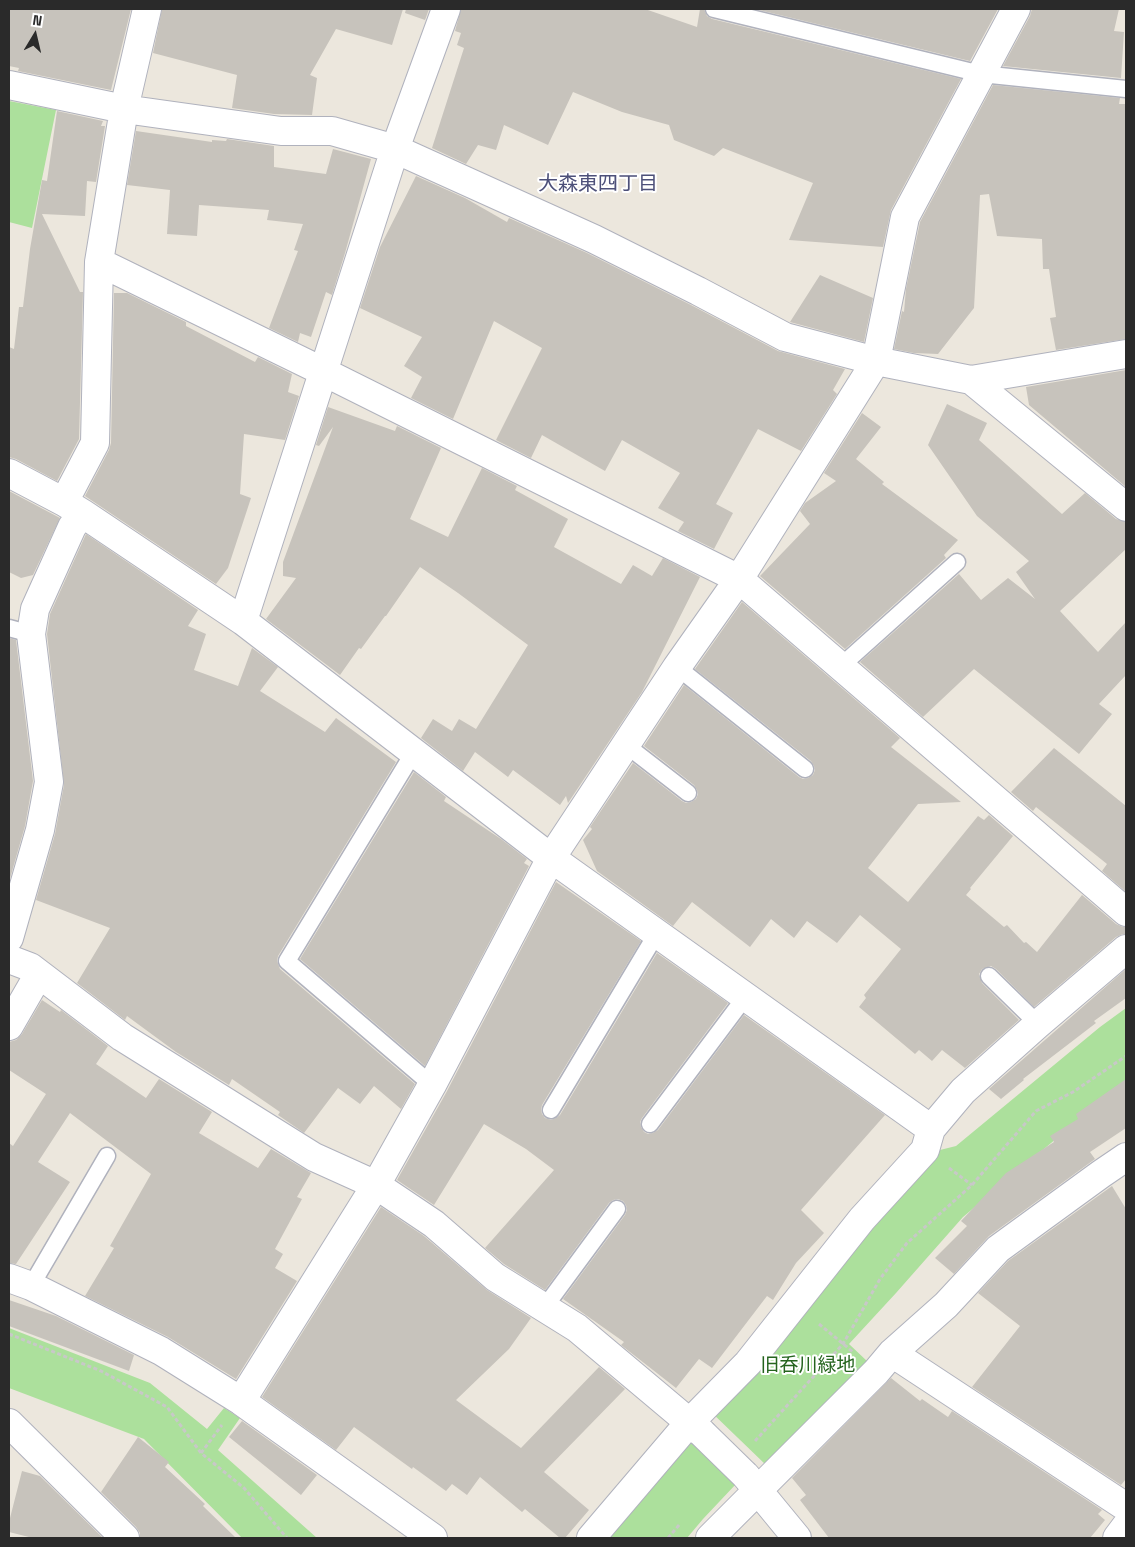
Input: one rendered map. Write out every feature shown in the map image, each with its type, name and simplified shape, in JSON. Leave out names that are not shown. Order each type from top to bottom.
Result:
[{"type":"street","points":[[9,938],[40,830],[49,782],[20,631],[35,609],[72,527],[73,507],[95,443],[99,262],[124,109],[147,9]]},
{"type":"street","points":[[244,621],[395,149],[446,9]]},
{"type":"street","points":[[240,1401],[376,1185],[432,1085],[551,858],[677,667],[740,579],[876,361],[905,216],[1016,9]]},
{"type":"street","points":[[9,85],[124,109],[281,131],[332,131],[395,149],[594,239],[786,338],[876,361],[971,380],[1126,354]]},
{"type":"street","points":[[99,262],[740,579],[1126,912]]},
{"type":"street","points":[[971,380],[1126,507]]},
{"type":"street","points":[[9,472],[73,507],[244,621],[551,858],[931,1129]]},
{"type":"street","points":[[591,1538],[695,1428],[862,1219],[925,1150],[931,1129],[963,1091],[1126,949]]},
{"type":"street","points":[[9,958],[30,967],[122,1037],[314,1157],[376,1185],[434,1224],[495,1278],[577,1328],[695,1428],[751,1482],[797,1538]]},
{"type":"street","points":[[9,1026],[39,974]]},
{"type":"street","points":[[710,1538],[751,1482],[876,1372],[892,1353],[946,1305],[998,1249],[1126,1157]]},
{"type":"street","points":[[20,1282],[161,1351],[240,1401],[433,1538]]},
{"type":"street","points":[[892,1353],[1126,1507]]},
{"type":"street","points":[[9,1423],[125,1538]]},
{"type":"street","points":[[1116,1538],[1126,1526]]},
{"type":"lane","points":[[714,9],[980,74],[1126,88]]},
{"type":"lane","points":[[841,666],[957,562]]},
{"type":"lane","points":[[677,667],[805,769]]},
{"type":"lane","points":[[626,745],[688,794]]},
{"type":"lane","points":[[414,752],[288,961],[432,1085]]},
{"type":"lane","points":[[551,1110],[657,933]]},
{"type":"lane","points":[[989,976],[1038,1024]]},
{"type":"lane","points":[[650,1124],[746,996]]},
{"type":"lane","points":[[20,1282],[107,1156]]},
{"type":"lane","points":[[544,1308],[616,1209]]},
{"type":"path","points":[[749,1448],[844,1344],[880,1279],[907,1243],[972,1185],[1036,1110],[1073,1092],[1126,1056]]},
{"type":"path","points":[[9,1334],[100,1371],[167,1407],[201,1453],[244,1488],[287,1538]]},
{"type":"path","points":[[668,1538],[680,1524]]},
{"type":"green space","points":[[9,101],[56,110],[32,228],[9,222]]},
{"type":"green space","name":"旧呑川緑地","points":[[1126,1008],[1126,1080],[963,1217],[849,1344],[868,1362],[766,1465],[709,1410],[936,1151],[956,1146],[1100,1027]]},
{"type":"green space","points":[[9,1328],[150,1383],[207,1429],[224,1408],[240,1418],[218,1450],[317,1538],[242,1538],[144,1439],[9,1388]]},
{"type":"green space","points":[[690,1437],[736,1484],[687,1538],[604,1538]]},
{"type":"building","points":[[9,9],[131,9],[111,90],[18,71],[19,68],[9,66]]},
{"type":"building","points":[[162,9],[403,9],[392,45],[336,29],[310,75],[317,78],[312,115],[274,114],[232,108],[237,75],[153,53]]},
{"type":"building","points":[[406,9],[429,9],[425,20],[405,13]]},
{"type":"building","points":[[461,9],[645,9],[697,27],[700,9],[704,9],[707,16],[712,19],[961,79],[891,210],[883,247],[789,240],[813,183],[723,148],[714,156],[674,140],[669,125],[622,112],[573,92],[548,145],[504,125],[496,150],[478,145],[466,164],[432,148],[464,48],[457,45],[461,33],[455,31]]},
{"type":"building","points":[[755,9],[998,9],[970,61]]},
{"type":"building","points":[[1032,9],[1119,9],[1114,31],[1124,32],[1121,78],[1003,66]]},
{"type":"building","points":[[993,85],[1120,98],[1119,104],[1126,104],[1126,339],[1056,350],[1050,318],[1056,317],[1049,269],[1043,269],[1042,239],[997,236],[989,194],[980,195],[974,308],[938,354],[914,353],[894,349],[902,311],[904,312],[906,289],[920,222]]},
{"type":"building","points":[[57,111],[103,121],[101,126],[105,126],[96,182],[87,181],[85,216],[42,214],[80,292],[83,292],[79,439],[57,481],[9,457],[9,347],[14,349],[19,307],[23,307],[30,249],[42,180],[47,181]]},
{"type":"building","points":[[136,131],[212,142],[212,140],[226,141],[227,139],[274,146],[274,167],[326,174],[333,149],[371,159],[332,295],[326,292],[311,337],[300,333],[298,342],[269,328],[298,251],[294,250],[303,224],[267,220],[269,210],[199,205],[197,236],[167,234],[170,190],[127,185]]},
{"type":"building","points":[[416,176],[465,198],[507,222],[509,218],[587,253],[778,351],[845,369],[833,390],[837,394],[801,451],[758,429],[716,504],[733,513],[714,549],[678,531],[684,522],[658,508],[680,473],[622,440],[605,471],[542,435],[531,458],[496,440],[542,348],[494,321],[453,419],[411,398],[422,377],[404,366],[422,337],[360,308],[380,247]]},
{"type":"building","points":[[820,275],[873,298],[864,342],[790,322]]},
{"type":"building","points":[[114,293],[127,293],[186,322],[186,326],[255,362],[258,357],[292,374],[288,392],[299,396],[285,440],[244,434],[240,494],[251,498],[228,568],[216,584],[85,496],[111,443]]},
{"type":"building","points":[[1126,370],[1126,487],[1029,405],[1026,387]]},
{"type":"building","points":[[947,404],[987,423],[979,440],[1062,514],[1085,493],[1116,519],[1126,522],[1126,549],[1060,611],[1098,652],[1126,622],[1126,675],[1099,704],[1112,714],[1079,754],[974,669],[923,717],[860,662],[959,574],[981,600],[1008,578],[1035,599],[1016,572],[1029,561],[977,516],[928,445]]},
{"type":"building","points":[[328,407],[395,431],[397,426],[441,448],[410,519],[448,537],[482,468],[517,486],[515,490],[568,519],[554,547],[621,584],[633,565],[652,576],[663,558],[700,577],[642,692],[568,803],[566,796],[560,805],[513,770],[508,777],[475,752],[463,771],[421,738],[433,719],[452,731],[459,719],[476,729],[528,645],[420,567],[386,616],[361,649],[359,648],[340,675],[266,619],[296,578],[283,576],[283,562],[333,427],[319,446],[316,445]]},
{"type":"building","points":[[862,413],[881,427],[856,459],[884,482],[882,484],[958,540],[944,555],[946,558],[845,649],[760,576],[810,524],[800,511],[805,503],[836,481],[824,473]]},
{"type":"building","points":[[9,491],[60,518],[33,575],[21,578],[9,572]]},
{"type":"building","points":[[86,534],[198,610],[188,626],[206,634],[194,670],[238,686],[252,648],[278,667],[260,691],[325,732],[336,718],[396,762],[278,956],[277,961],[280,969],[415,1084],[401,1109],[374,1086],[360,1104],[338,1088],[304,1133],[278,1115],[280,1112],[232,1079],[229,1085],[176,1052],[127,1016],[125,1020],[77,983],[110,928],[36,900],[55,834],[64,785],[47,634],[50,614]]},
{"type":"building","points":[[742,602],[900,738],[891,747],[961,802],[918,804],[868,868],[908,902],[978,816],[984,820],[989,815],[1013,836],[966,895],[1004,927],[1007,925],[1024,943],[1026,942],[1037,952],[1082,895],[1116,924],[1126,927],[1126,934],[1116,937],[1034,1007],[996,969],[991,966],[982,969],[979,974],[982,983],[1019,1020],[965,1068],[942,1050],[932,1061],[919,1050],[915,1054],[859,1007],[866,998],[864,995],[901,949],[860,915],[837,943],[807,921],[794,938],[771,919],[750,947],[692,902],[673,926],[597,871],[583,840],[592,829],[590,827],[633,763],[682,801],[686,803],[696,799],[698,794],[694,785],[644,746],[684,685],[799,777],[803,779],[813,775],[815,770],[811,761],[695,669]]},
{"type":"building","points":[[9,638],[16,640],[33,781],[25,826],[9,882]]},
{"type":"building","points":[[1054,748],[1126,806],[1126,892],[1102,871],[1107,864],[1036,807],[1033,811],[1011,792]]},
{"type":"building","points":[[414,772],[446,797],[444,801],[501,839],[527,859],[524,863],[529,866],[425,1066],[300,959]]},
{"type":"building","points":[[556,882],[641,941],[542,1105],[541,1110],[545,1118],[551,1120],[560,1115],[657,953],[728,1003],[642,1118],[640,1122],[644,1132],[648,1134],[658,1130],[744,1015],[885,1115],[801,1210],[824,1233],[796,1263],[773,1300],[767,1296],[712,1368],[699,1359],[676,1388],[621,1345],[624,1342],[563,1299],[625,1215],[627,1210],[623,1201],[618,1199],[609,1203],[545,1290],[504,1264],[485,1248],[554,1170],[526,1149],[484,1124],[434,1205],[397,1180],[446,1093]]},
{"type":"building","points":[[1126,969],[1126,998],[1094,1021],[1096,1023],[1023,1079],[1001,1099],[989,1089]]},
{"type":"building","points":[[42,1000],[60,1012],[61,1010],[108,1046],[96,1064],[146,1098],[159,1079],[212,1112],[199,1133],[258,1168],[271,1149],[311,1173],[297,1197],[302,1199],[275,1249],[283,1254],[275,1268],[297,1281],[236,1379],[168,1337],[85,1296],[114,1248],[110,1246],[151,1174],[70,1113],[38,1162],[70,1182],[16,1264],[9,1263],[9,1143],[13,1146],[46,1094],[9,1070],[9,1042],[16,1040],[22,1034]]},
{"type":"building","points":[[1126,1079],[1126,1128],[1090,1152],[1095,1159],[989,1236],[954,1274],[935,1258],[967,1226],[961,1221],[1006,1173],[1054,1142],[1050,1136],[1078,1119],[1076,1114]]},
{"type":"building","points":[[1112,1186],[1126,1209],[1126,1479],[1121,1485],[972,1387],[1020,1326],[978,1293],[1008,1261]]},
{"type":"building","points":[[381,1207],[424,1236],[487,1290],[531,1318],[509,1349],[456,1400],[521,1448],[599,1367],[625,1389],[544,1472],[589,1510],[565,1538],[560,1538],[525,1509],[522,1512],[480,1477],[467,1495],[452,1484],[446,1491],[354,1427],[336,1450],[262,1397]]},
{"type":"building","points":[[9,1300],[56,1316],[134,1355],[129,1371],[9,1326]]},
{"type":"building","points":[[891,1378],[920,1401],[922,1399],[948,1417],[952,1411],[1102,1510],[1098,1514],[1105,1520],[1090,1538],[829,1538],[800,1500],[806,1495],[792,1478]]},
{"type":"building","points":[[242,1421],[317,1475],[301,1495],[229,1437]]},
{"type":"building","points":[[138,1437],[169,1462],[165,1467],[205,1504],[203,1506],[236,1538],[140,1538],[140,1533],[136,1527],[101,1492]]},
{"type":"building","points":[[22,1471],[40,1476],[103,1538],[33,1538],[9,1532],[9,1522]]},
{"type":"district","name":"大森東四丁目","points":[[598,185]]}]
